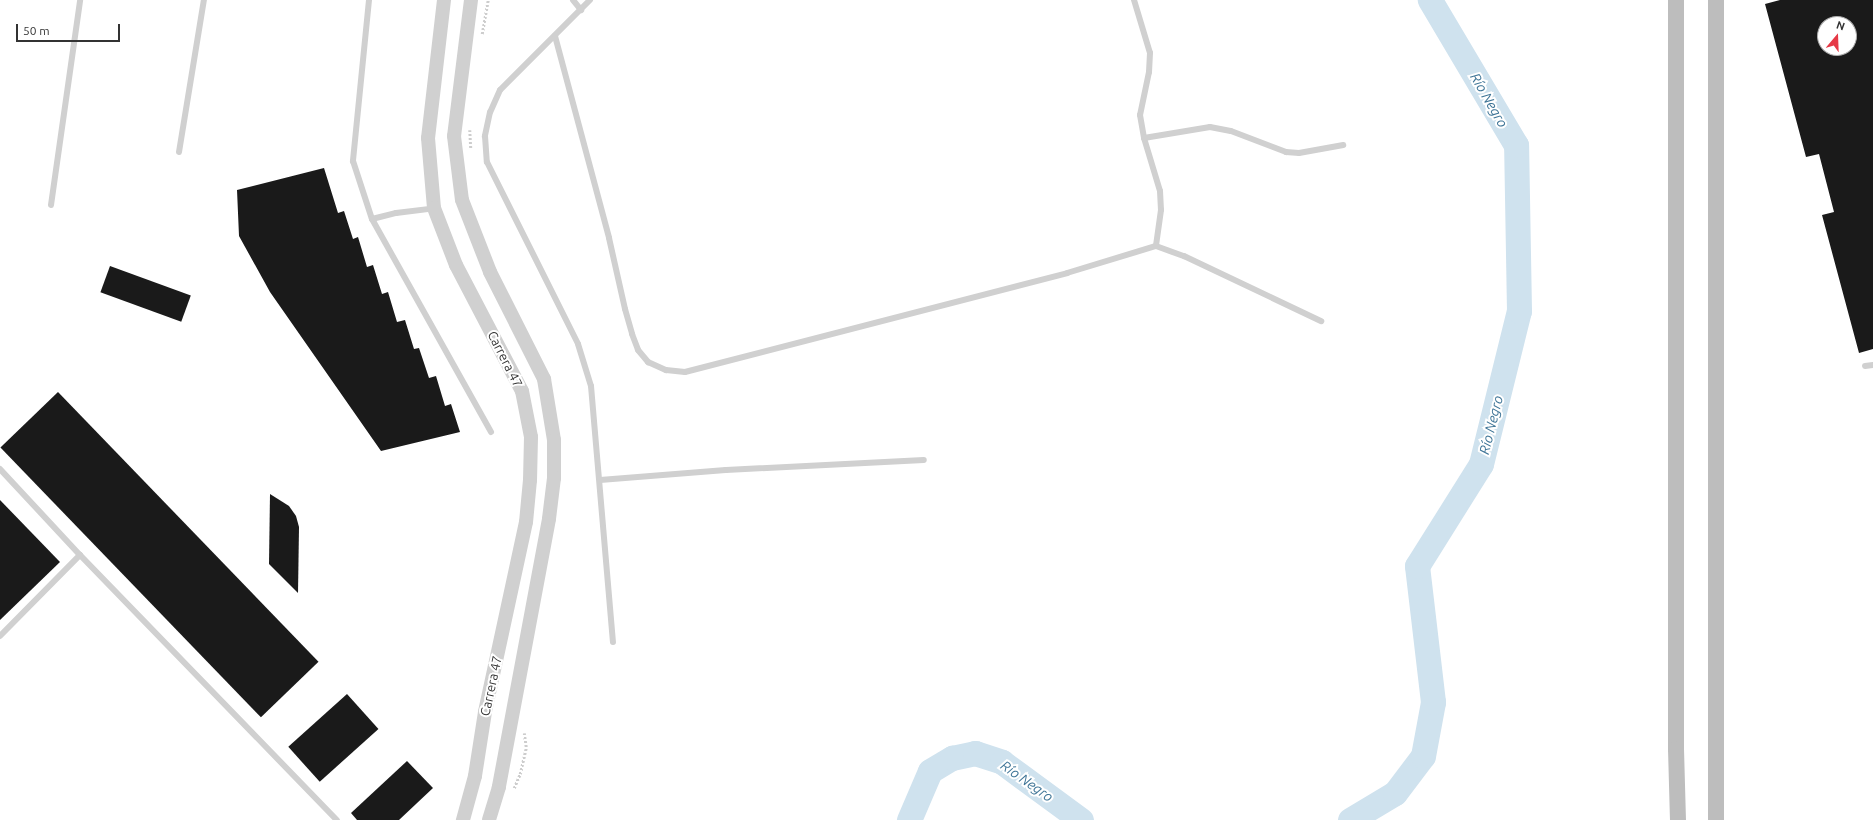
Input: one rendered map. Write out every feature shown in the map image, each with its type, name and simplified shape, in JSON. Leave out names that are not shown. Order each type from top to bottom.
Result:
[{"type":"main road","points":[[1676,0],[1676,749],[1678,820]]},
{"type":"main road","points":[[1716,0],[1716,820]]},
{"type":"street","name":"Carrera 47","points":[[444,0],[428,138],[434,208],[456,265],[522,391],[531,437],[530,480],[526,522],[485,712],[475,776],[463,820]]},
{"type":"street","name":"Carrera 47","points":[[471,0],[454,136],[462,200],[490,272],[544,379],[554,440],[554,478],[549,519],[499,787],[489,820]]},
{"type":"lane","points":[[51,205],[80,0]]},
{"type":"lane","points":[[179,152],[204,0]]},
{"type":"lane","points":[[369,0],[353,161],[372,219],[491,432]]},
{"type":"lane","points":[[573,0],[580,10]]},
{"type":"lane","points":[[590,0],[500,90],[490,112],[485,136],[487,162],[578,344],[591,386],[614,642]]},
{"type":"lane","points":[[1134,0],[1150,54],[1149,72],[1140,115],[1144,138],[1160,191],[1161,210],[1156,246]]},
{"type":"lane","points":[[555,36],[610,238],[625,310],[632,334],[638,350],[648,362],[666,370],[685,372],[1067,273],[1156,246],[1184,256],[1321,321]]},
{"type":"lane","points":[[1144,138],[1210,127],[1231,131],[1286,152],[1299,153],[1342,145]]},
{"type":"lane","points":[[372,219],[396,213],[434,208]]},
{"type":"lane","points":[[1865,366],[1873,365]]},
{"type":"lane","points":[[600,480],[726,470],[924,460]]},
{"type":"lane","points":[[0,469],[80,555],[337,820]]},
{"type":"lane","points":[[0,636],[80,555]]},
{"type":"building","points":[[1780,0],[1873,0],[1873,349],[1859,353],[1822,215],[1834,212],[1819,154],[1806,157],[1765,4]]},
{"type":"building","points":[[324,168],[338,213],[344,211],[353,239],[358,237],[367,267],[373,265],[382,294],[388,292],[397,322],[405,320],[414,349],[419,348],[429,378],[436,376],[445,406],[451,404],[460,432],[381,451],[270,292],[239,236],[237,190]]},
{"type":"building","points":[[110,266],[191,295],[181,322],[100,292]]},
{"type":"building","points":[[58,392],[318,662],[261,717],[0,448]]},
{"type":"building","points":[[270,494],[289,506],[296,516],[299,527],[298,593],[269,564]]},
{"type":"building","points":[[0,500],[60,562],[0,620]]},
{"type":"building","points":[[347,694],[378,729],[320,782],[288,747]]},
{"type":"building","points":[[407,761],[433,788],[399,820],[357,820],[351,813]]},
{"type":"waterway","name":"Río Negro","points":[[1350,820],[1395,793],[1423,756],[1433,702],[1417,566],[1481,464],[1519,311],[1516,145],[1430,0]]},
{"type":"waterway","name":"Río Negro","points":[[909,820],[930,771],[952,758],[975,753],[1002,762],[1081,820]]}]
